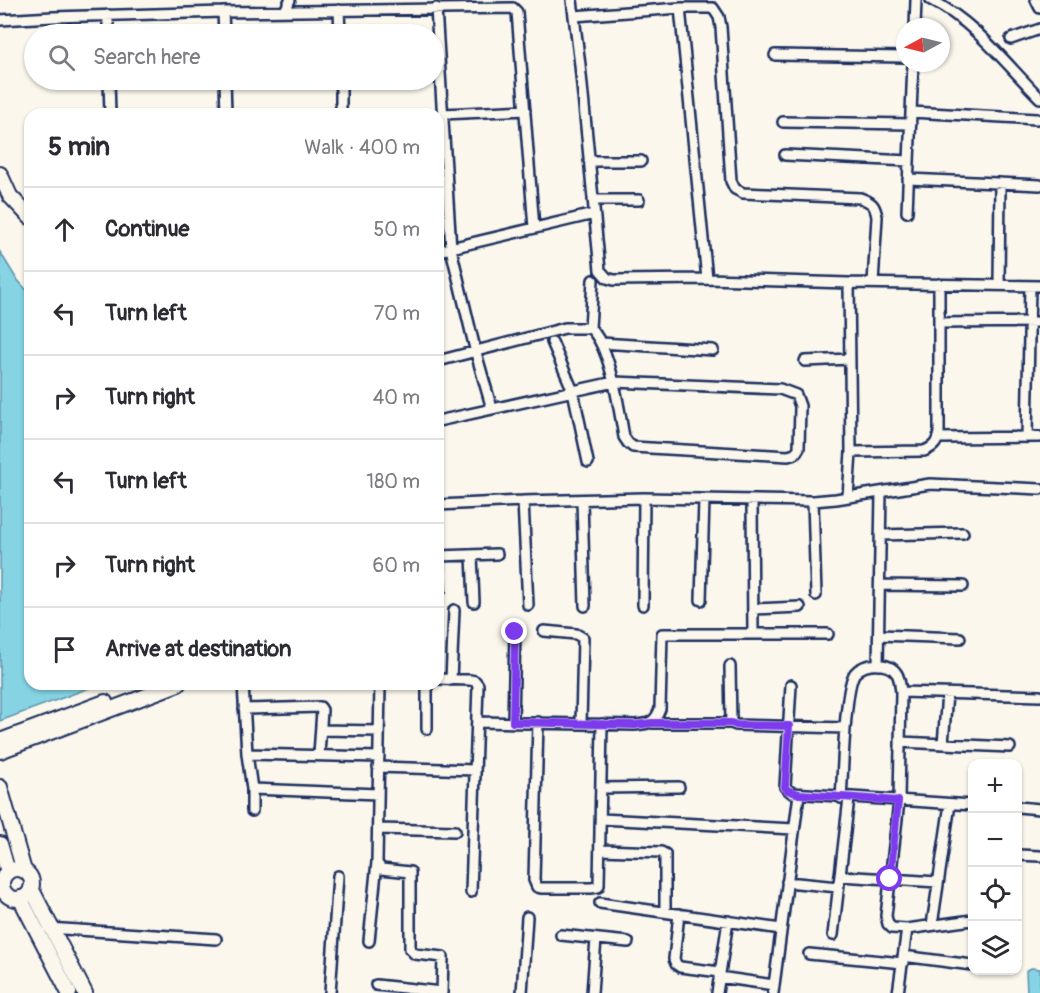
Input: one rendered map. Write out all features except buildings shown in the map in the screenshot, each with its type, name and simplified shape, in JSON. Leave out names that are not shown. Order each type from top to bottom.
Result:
[{"type":"main road","points":[[0,174],[10,196],[24,211]]},
{"type":"main road","points":[[0,741],[141,690]]},
{"type":"main road","points":[[0,751],[162,690]]},
{"type":"main road","points":[[0,788],[24,871],[30,878],[31,888],[85,993]]},
{"type":"main road","points":[[0,844],[8,872]]},
{"type":"main road","points":[[24,871],[14,869],[8,872],[2,881],[4,891],[11,897],[20,898],[25,896],[31,888]]},
{"type":"main road","points":[[20,898],[69,993]]},
{"type":"street","points":[[285,11],[290,0]]},
{"type":"street","points":[[572,0],[600,270],[606,278],[1035,286],[1029,322],[1027,437]]},
{"type":"street","points":[[915,18],[916,0]]},
{"type":"street","points":[[932,0],[957,15],[972,28],[1040,98]]},
{"type":"street","points":[[1036,0],[1040,8]]},
{"type":"street","points":[[0,20],[108,15],[436,8],[460,4],[516,9],[534,228]]},
{"type":"street","points":[[436,8],[437,24]]},
{"type":"street","points":[[574,16],[680,8],[713,9],[719,17],[721,27],[731,181],[735,189],[743,193],[861,198],[870,201],[875,207],[877,217],[873,283]]},
{"type":"street","points":[[680,8],[707,279]]},
{"type":"street","points":[[339,10],[340,24]]},
{"type":"street","points":[[224,12],[224,24]]},
{"type":"street","points":[[108,15],[108,24]]},
{"type":"street","points":[[1011,39],[1040,29]]},
{"type":"street","points":[[775,55],[896,57]]},
{"type":"street","points":[[907,212],[913,72]]},
{"type":"street","points":[[110,90],[111,108]]},
{"type":"street","points":[[225,90],[226,108]]},
{"type":"street","points":[[341,90],[342,108]]},
{"type":"street","points":[[441,90],[443,108]]},
{"type":"street","points":[[444,114],[525,110]]},
{"type":"street","points":[[911,112],[1037,118]]},
{"type":"street","points":[[783,122],[911,124]]},
{"type":"street","points":[[444,131],[451,249],[492,408]]},
{"type":"street","points":[[785,155],[909,161]]},
{"type":"street","points":[[589,161],[641,161]]},
{"type":"street","points":[[908,179],[1040,185]]},
{"type":"street","points":[[999,285],[1000,183]]},
{"type":"street","points":[[593,200],[639,200]]},
{"type":"street","points":[[444,250],[594,214]]},
{"type":"street","points":[[590,328],[592,280]]},
{"type":"street","points":[[848,497],[851,452],[849,283]]},
{"type":"street","points":[[851,452],[924,451],[931,448],[938,438],[939,284]]},
{"type":"street","points":[[939,323],[1040,322]]},
{"type":"street","points":[[444,360],[565,328],[590,328],[601,343],[614,382],[624,437],[633,447],[782,457],[795,454],[799,448],[800,406],[796,395],[780,390],[614,382],[444,420]]},
{"type":"street","points":[[552,342],[573,391],[588,462]]},
{"type":"street","points":[[601,343],[713,350]]},
{"type":"street","points":[[805,361],[850,359]]},
{"type":"street","points":[[938,438],[1040,437]]},
{"type":"street","points":[[444,505],[644,498],[813,501],[930,484],[1040,489]]},
{"type":"street","points":[[878,665],[881,492]]},
{"type":"street","points":[[643,605],[644,498]]},
{"type":"street","points":[[582,500],[585,606]]},
{"type":"street","points":[[701,600],[704,500]]},
{"type":"street","points":[[523,501],[528,605]]},
{"type":"street","points":[[752,501],[753,634]]},
{"type":"street","points":[[813,501],[816,595]]},
{"type":"street","points":[[880,535],[963,533]]},
{"type":"street","points":[[444,556],[497,554]]},
{"type":"street","points":[[472,555],[474,602]]},
{"type":"street","points":[[880,585],[963,586]]},
{"type":"street","points":[[753,609],[800,607]]},
{"type":"street","points":[[451,680],[454,610]]},
{"type":"street","points":[[513,722],[515,632]]},
{"type":"street","points":[[544,632],[576,634],[583,638],[581,724]]},
{"type":"street","points":[[652,723],[657,719],[660,709],[662,634],[828,634]]},
{"type":"street","points":[[879,635],[960,638]]},
{"type":"street","points":[[833,935],[845,798],[845,728],[852,678],[862,667],[878,665],[887,666],[898,676],[901,692],[898,801],[886,916],[888,924],[891,928],[907,929],[968,920]]},
{"type":"street","points":[[730,666],[731,723]]},
{"type":"street","points":[[444,679],[475,681],[478,685],[471,892]]},
{"type":"street","points":[[791,685],[785,787],[787,790],[799,794],[845,798],[968,805]]},
{"type":"street","points":[[243,690],[252,811]]},
{"type":"street","points":[[369,941],[377,859],[380,690]]},
{"type":"street","points":[[427,690],[427,729]]},
{"type":"street","points":[[901,692],[1040,696]]},
{"type":"street","points":[[943,744],[947,694]]},
{"type":"street","points":[[244,709],[320,707],[322,710],[319,755]]},
{"type":"street","points":[[477,722],[731,723],[845,728]]},
{"type":"street","points":[[538,722],[535,884],[541,888],[598,887],[602,724]]},
{"type":"street","points":[[321,730],[379,731]]},
{"type":"street","points":[[900,742],[1010,747]]},
{"type":"street","points":[[247,754],[319,755],[476,770]]},
{"type":"street","points":[[601,788],[679,787]]},
{"type":"street","points":[[252,789],[378,794]]},
{"type":"street","points":[[680,914],[674,959],[676,964],[680,967],[774,989],[799,794]]},
{"type":"street","points":[[932,925],[950,804]]},
{"type":"street","points":[[1022,807],[1040,808]]},
{"type":"street","points":[[601,819],[794,829]]},
{"type":"street","points":[[378,829],[455,831]]},
{"type":"street","points":[[600,850],[662,852],[665,854],[665,912]]},
{"type":"street","points":[[1022,855],[1040,856]]},
{"type":"street","points":[[376,985],[442,992],[443,957],[415,954],[410,949],[410,872],[381,869],[377,859]]},
{"type":"street","points":[[330,993],[338,876]]},
{"type":"street","points":[[787,882],[890,879],[938,882]]},
{"type":"street","points":[[600,903],[781,928]]},
{"type":"street","points":[[522,993],[527,917]]},
{"type":"street","points":[[717,993],[728,921]]},
{"type":"street","points":[[36,928],[216,939]]},
{"type":"street","points":[[898,993],[907,929]]},
{"type":"street","points":[[561,935],[628,942]]},
{"type":"street","points":[[592,993],[596,939]]},
{"type":"street","points":[[809,954],[968,965]]},
{"type":"water","points":[[0,252],[24,287],[24,690],[84,690],[0,721]]},
{"type":"water","points":[[1031,968],[1040,969],[1040,993],[1027,993],[1026,971]]},
{"type":"route","points":[[515,632],[513,722],[635,725],[731,723],[789,726],[785,787],[787,790],[799,794],[898,801],[890,879]]}]
